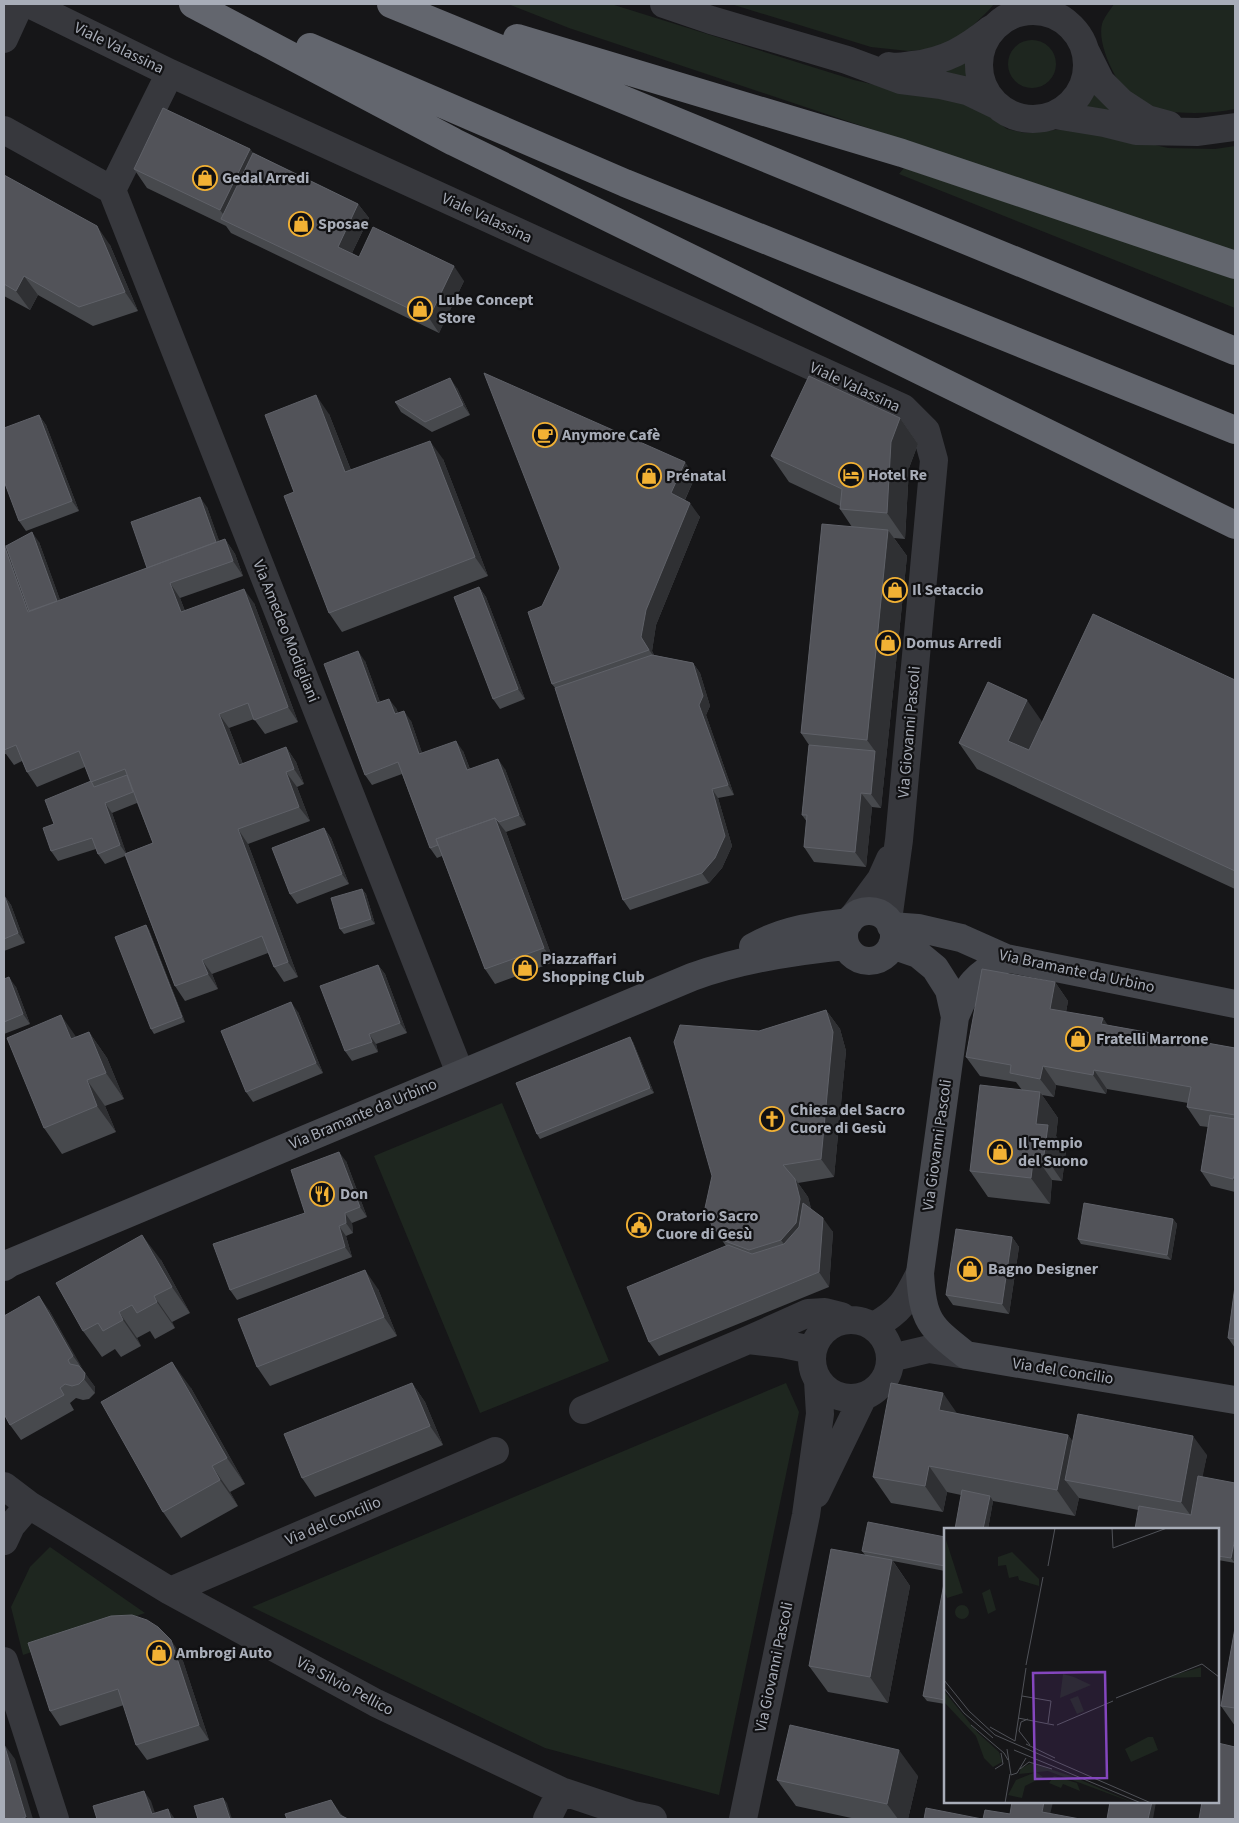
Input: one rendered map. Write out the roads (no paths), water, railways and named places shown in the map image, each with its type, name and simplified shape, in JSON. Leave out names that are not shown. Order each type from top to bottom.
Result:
[{"type":"highway","points":[[194,4],[454,142],[1231,524]]},
{"type":"highway","points":[[210,4],[624,183],[1235,430]]},
{"type":"highway","points":[[391,4],[1235,351]]},
{"type":"highway","points":[[402,4],[902,153],[1235,264]]},
{"type":"street","points":[[4,39],[20,4]]},
{"type":"street","name":"Viale Valassina","points":[[29,4],[170,73],[902,408],[926,431],[930,446]]},
{"type":"street","points":[[664,4],[711,20],[847,60],[900,80],[941,85],[967,91],[1010,114],[1029,119],[1054,115],[1104,123],[1136,131],[1198,132],[1235,127]]},
{"type":"street","points":[[847,60],[896,67],[934,62],[970,46],[1010,17],[1027,12],[1047,14],[1064,21],[1078,36],[1101,82],[1121,102],[1147,119],[1198,132]]},
{"type":"street","points":[[995,27],[980,52],[979,71],[984,89],[996,105]]},
{"type":"street","points":[[1054,115],[1074,100],[1084,84],[1087,71],[1086,52]]},
{"type":"street","points":[[4,130],[112,190],[170,73]]},
{"type":"street","name":"Via Amedeo Modigliani","points":[[112,190],[460,1073]]},
{"type":"street","name":"Via Giovanni Pascoli","points":[[930,446],[934,460],[890,930],[935,968],[949,990],[955,1017]]},
{"type":"street","name":"Via Giovanni Pascoli","points":[[849,928],[881,879],[899,840]]},
{"type":"street","points":[[867,911],[875,912],[890,930],[881,958],[864,960],[857,957],[849,928],[867,911]]},
{"type":"street","name":"Via Bramante da Urbino","points":[[5,1260],[717,968],[794,951],[849,928]]},
{"type":"street","name":"Via Bramante da Urbino","points":[[890,930],[918,928],[961,938],[1006,958],[1235,1004]]},
{"type":"street","name":"Via Giovanni Pascoli","points":[[966,1355],[939,1333],[927,1318],[921,1294],[920,1273],[955,1017],[965,992],[976,978],[1006,958]]},
{"type":"street","name":"Via Giovanni Pascoli","points":[[874,1326],[891,1316],[906,1301],[920,1273]]},
{"type":"street","points":[[583,1410],[808,1313],[825,1312],[841,1316],[847,1320]]},
{"type":"street","points":[[847,1320],[861,1321],[874,1326],[888,1345],[891,1358],[889,1372],[882,1384],[863,1397],[840,1397],[828,1391],[818,1381],[812,1364],[812,1350],[823,1332],[834,1323],[847,1320]]},
{"type":"street","points":[[748,1340],[812,1350]]},
{"type":"street","name":"Via del Concilio","points":[[891,1358],[929,1349],[1235,1400]]},
{"type":"street","name":"Via Giovanni Pascoli","points":[[743,1819],[806,1515],[820,1414],[818,1381]]},
{"type":"street","name":"Via Giovanni Pascoli","points":[[806,1515],[863,1397]]},
{"type":"street","name":"Via del Concilio","points":[[170,1591],[496,1451]]},
{"type":"street","name":"Via Silvio Pellico","points":[[4,1486],[29,1505],[170,1591],[376,1703],[561,1791],[633,1815],[652,1819]]},
{"type":"street","points":[[4,1541],[11,1526],[29,1505]]},
{"type":"street","points":[[4,1661],[55,1819]]},
{"type":"street","points":[[547,1819],[561,1791]]},
{"type":"place","name":"Gedal Arredi","points":[[205,178]]},
{"type":"place","name":"Sposae","points":[[301,224]]},
{"type":"place","name":"Lube Concept Store","points":[[420,309]]},
{"type":"place","name":"Anymore Cafè","points":[[545,435]]},
{"type":"place","name":"Hotel Re","points":[[851,475]]},
{"type":"place","name":"Prénatal","points":[[649,476]]},
{"type":"place","name":"Il Setaccio","points":[[895,590]]},
{"type":"place","name":"Domus Arredi","points":[[888,643]]},
{"type":"place","name":"Piazzaffari Shopping Club","points":[[525,968]]},
{"type":"place","name":"Fratelli Marrone","points":[[1078,1039]]},
{"type":"place","name":"Chiesa del Sacro Cuore di Gesù","points":[[772,1119]]},
{"type":"place","name":"Il Tempio del Suono","points":[[1000,1152]]},
{"type":"place","name":"Don","points":[[322,1194]]},
{"type":"place","name":"Oratorio Sacro Cuore di Gesù","points":[[639,1225]]},
{"type":"place","name":"Bagno Designer","points":[[970,1269]]},
{"type":"place","name":"Ambrogi Auto","points":[[159,1653]]}]
